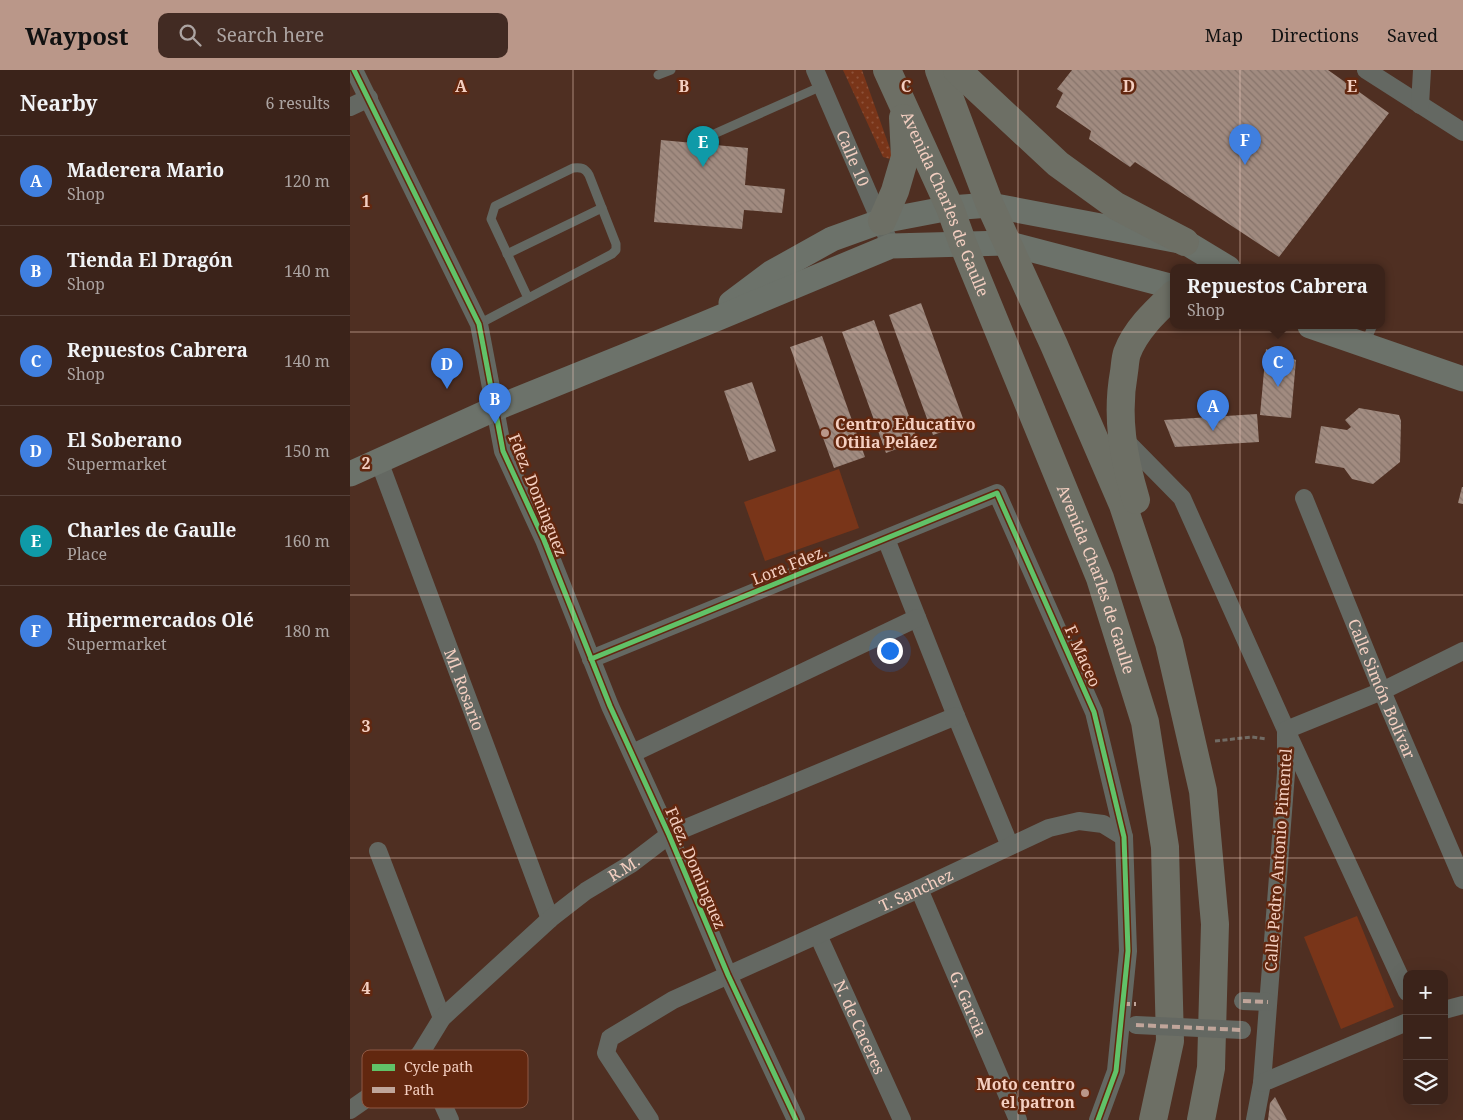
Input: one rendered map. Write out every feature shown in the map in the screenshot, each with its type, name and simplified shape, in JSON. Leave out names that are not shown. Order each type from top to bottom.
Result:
[{"type":"main road","name":"Avenida Charles de Gaulle","points":[[887,70],[950,208],[1100,578],[1144,722],[1165,847],[1170,1041],[1153,1120]]},
{"type":"main road","points":[[939,70],[990,205],[1054,345],[1122,505],[1169,643],[1203,791],[1215,924],[1211,1068],[1201,1120]]},
{"type":"main road","points":[[957,70],[1058,164],[1116,206],[1185,242],[1221,264]]},
{"type":"main road","points":[[886,234],[895,191],[905,157],[901,102]]},
{"type":"main road","points":[[886,234],[950,208],[990,205],[1185,242]]},
{"type":"main road","points":[[350,474],[494,409],[704,324],[771,273],[832,239],[886,234],[963,244],[1006,243],[1170,286]]},
{"type":"main road","points":[[1169,643],[1172,624],[1126,465],[1122,436],[1122,386],[1127,354],[1139,331],[1170,298]]},
{"type":"main road","points":[[1331,329],[1367,335],[1463,379]]},
{"type":"street","name":"Fdez. Dominguez","points":[[354,70],[479,324],[503,451],[544,540],[610,706],[669,835],[728,975],[796,1120]]},
{"type":"street","points":[[1366,70],[1463,132]]},
{"type":"street","points":[[1420,105],[1422,70]]},
{"type":"street","name":"Calle 10","points":[[818,78],[886,234]]},
{"type":"street","points":[[350,107],[369,98]]},
{"type":"street","name":"Calle Pedro Antonio Pimentel","points":[[1122,436],[1182,498],[1287,735],[1286,773],[1262,1083],[1255,1120]]},
{"type":"street","name":"Ml. Rosario","points":[[379,461],[550,919]]},
{"type":"street","name":"Lora Fdez.","points":[[591,659],[997,493]]},
{"type":"street","name":"F. Maceo","points":[[997,493],[1094,712],[1124,837],[1129,1004],[1116,1071],[1098,1120]]},
{"type":"street","name":"Calle Simón Bolívar","points":[[1304,498],[1382,691],[1463,880]]},
{"type":"street","points":[[886,539],[1010,846]]},
{"type":"street","points":[[633,753],[917,618]]},
{"type":"street","points":[[1403,983],[1287,735],[1463,651]]},
{"type":"street","name":"R.M.","points":[[422,1050],[442,1018],[550,919],[586,890],[632,864],[669,835],[956,716]]},
{"type":"street","name":"T. Sanchez","points":[[650,1120],[606,1054],[606,1047],[610,1038],[673,1000],[1049,828],[1079,821],[1103,824],[1124,837]]},
{"type":"street","points":[[378,850],[442,1018]]},
{"type":"street","name":"G. Garcia","points":[[919,889],[1018,1120]]},
{"type":"street","name":"N. de Caceres","points":[[818,935],[902,1120]]},
{"type":"street","points":[[1242,1001],[1268,1002]]},
{"type":"street","points":[[1448,1009],[1463,1005]]},
{"type":"street","points":[[1262,1083],[1403,1024]]},
{"type":"street","points":[[1136,1025],[1242,1030]]},
{"type":"street","name":"R.M.","points":[[350,1110],[362,1102]]},
{"type":"street","points":[[445,1108],[450,1120]]},
{"type":"lane","points":[[658,75],[671,70]]},
{"type":"lane","points":[[696,142],[818,78]]},
{"type":"lane","points":[[479,324],[612,254],[616,250],[616,244],[589,175],[586,170],[580,167],[573,168],[495,206],[491,219],[528,298]]},
{"type":"lane","points":[[507,254],[602,208]]},
{"type":"path","points":[[1192,743],[1287,735]]},
{"type":"shaded area","points":[[843,70],[862,70],[894,160],[883,157]]},
{"type":"shaded area","points":[[839,469],[859,528],[765,561],[744,502]]},
{"type":"shaded area","points":[[1357,916],[1394,1007],[1341,1029],[1304,937]]},
{"type":"building","points":[[1072,70],[1328,70],[1389,113],[1279,257],[1135,162],[1130,167],[1089,139],[1091,131],[1056,107],[1063,93],[1057,89]]},
{"type":"building","points":[[661,140],[748,148],[745,185],[785,189],[782,213],[744,210],[742,229],[654,222]]},
{"type":"building","points":[[921,303],[965,424],[933,435],[889,315]]},
{"type":"building","points":[[874,320],[918,441],[886,453],[842,332]]},
{"type":"building","points":[[822,336],[865,457],[834,468],[790,347]]},
{"type":"building","points":[[1266,349],[1296,360],[1291,418],[1260,415]]},
{"type":"building","points":[[752,382],[776,451],[749,461],[724,391]]},
{"type":"building","points":[[1359,408],[1399,415],[1401,421],[1400,462],[1373,484],[1352,479],[1344,468],[1315,463],[1321,426],[1347,430],[1351,427],[1345,420]]},
{"type":"building","points":[[1257,414],[1259,442],[1175,447],[1164,420]]},
{"type":"building","points":[[1463,487],[1463,504],[1458,503]]},
{"type":"building","points":[[1275,1097],[1287,1120],[1268,1120],[1270,1103]]},
{"type":"marked path","points":[[1243,1001],[1268,1002]]},
{"type":"marked path","points":[[1122,1004],[1136,1004]]},
{"type":"marked path","points":[[1136,1025],[1242,1030]]},
{"type":"cycle path","points":[[354,70],[479,324],[503,451],[544,540],[610,706],[669,835],[728,975],[796,1120]]},
{"type":"cycle path","points":[[591,659],[997,493],[1094,712],[1124,837],[1128,951],[1116,1071],[1098,1120]]},
{"type":"place","name":"Hipermercados Olé","points":[[1245,165]]},
{"type":"place","name":"Charles de Gaulle","points":[[703,167]]},
{"type":"place","name":"Repuestos Cabrera","points":[[1278,387]]},
{"type":"place","name":"El Soberano","points":[[447,389]]},
{"type":"place","name":"Tienda El Dragón","points":[[495,424]]},
{"type":"place","name":"Maderera Mario","points":[[1213,431]]},
{"type":"place","name":"Centro Educativo Otilia Peláez","points":[[825,433]]},
{"type":"place","name":"Moto centro el patron","points":[[1085,1093]]}]
